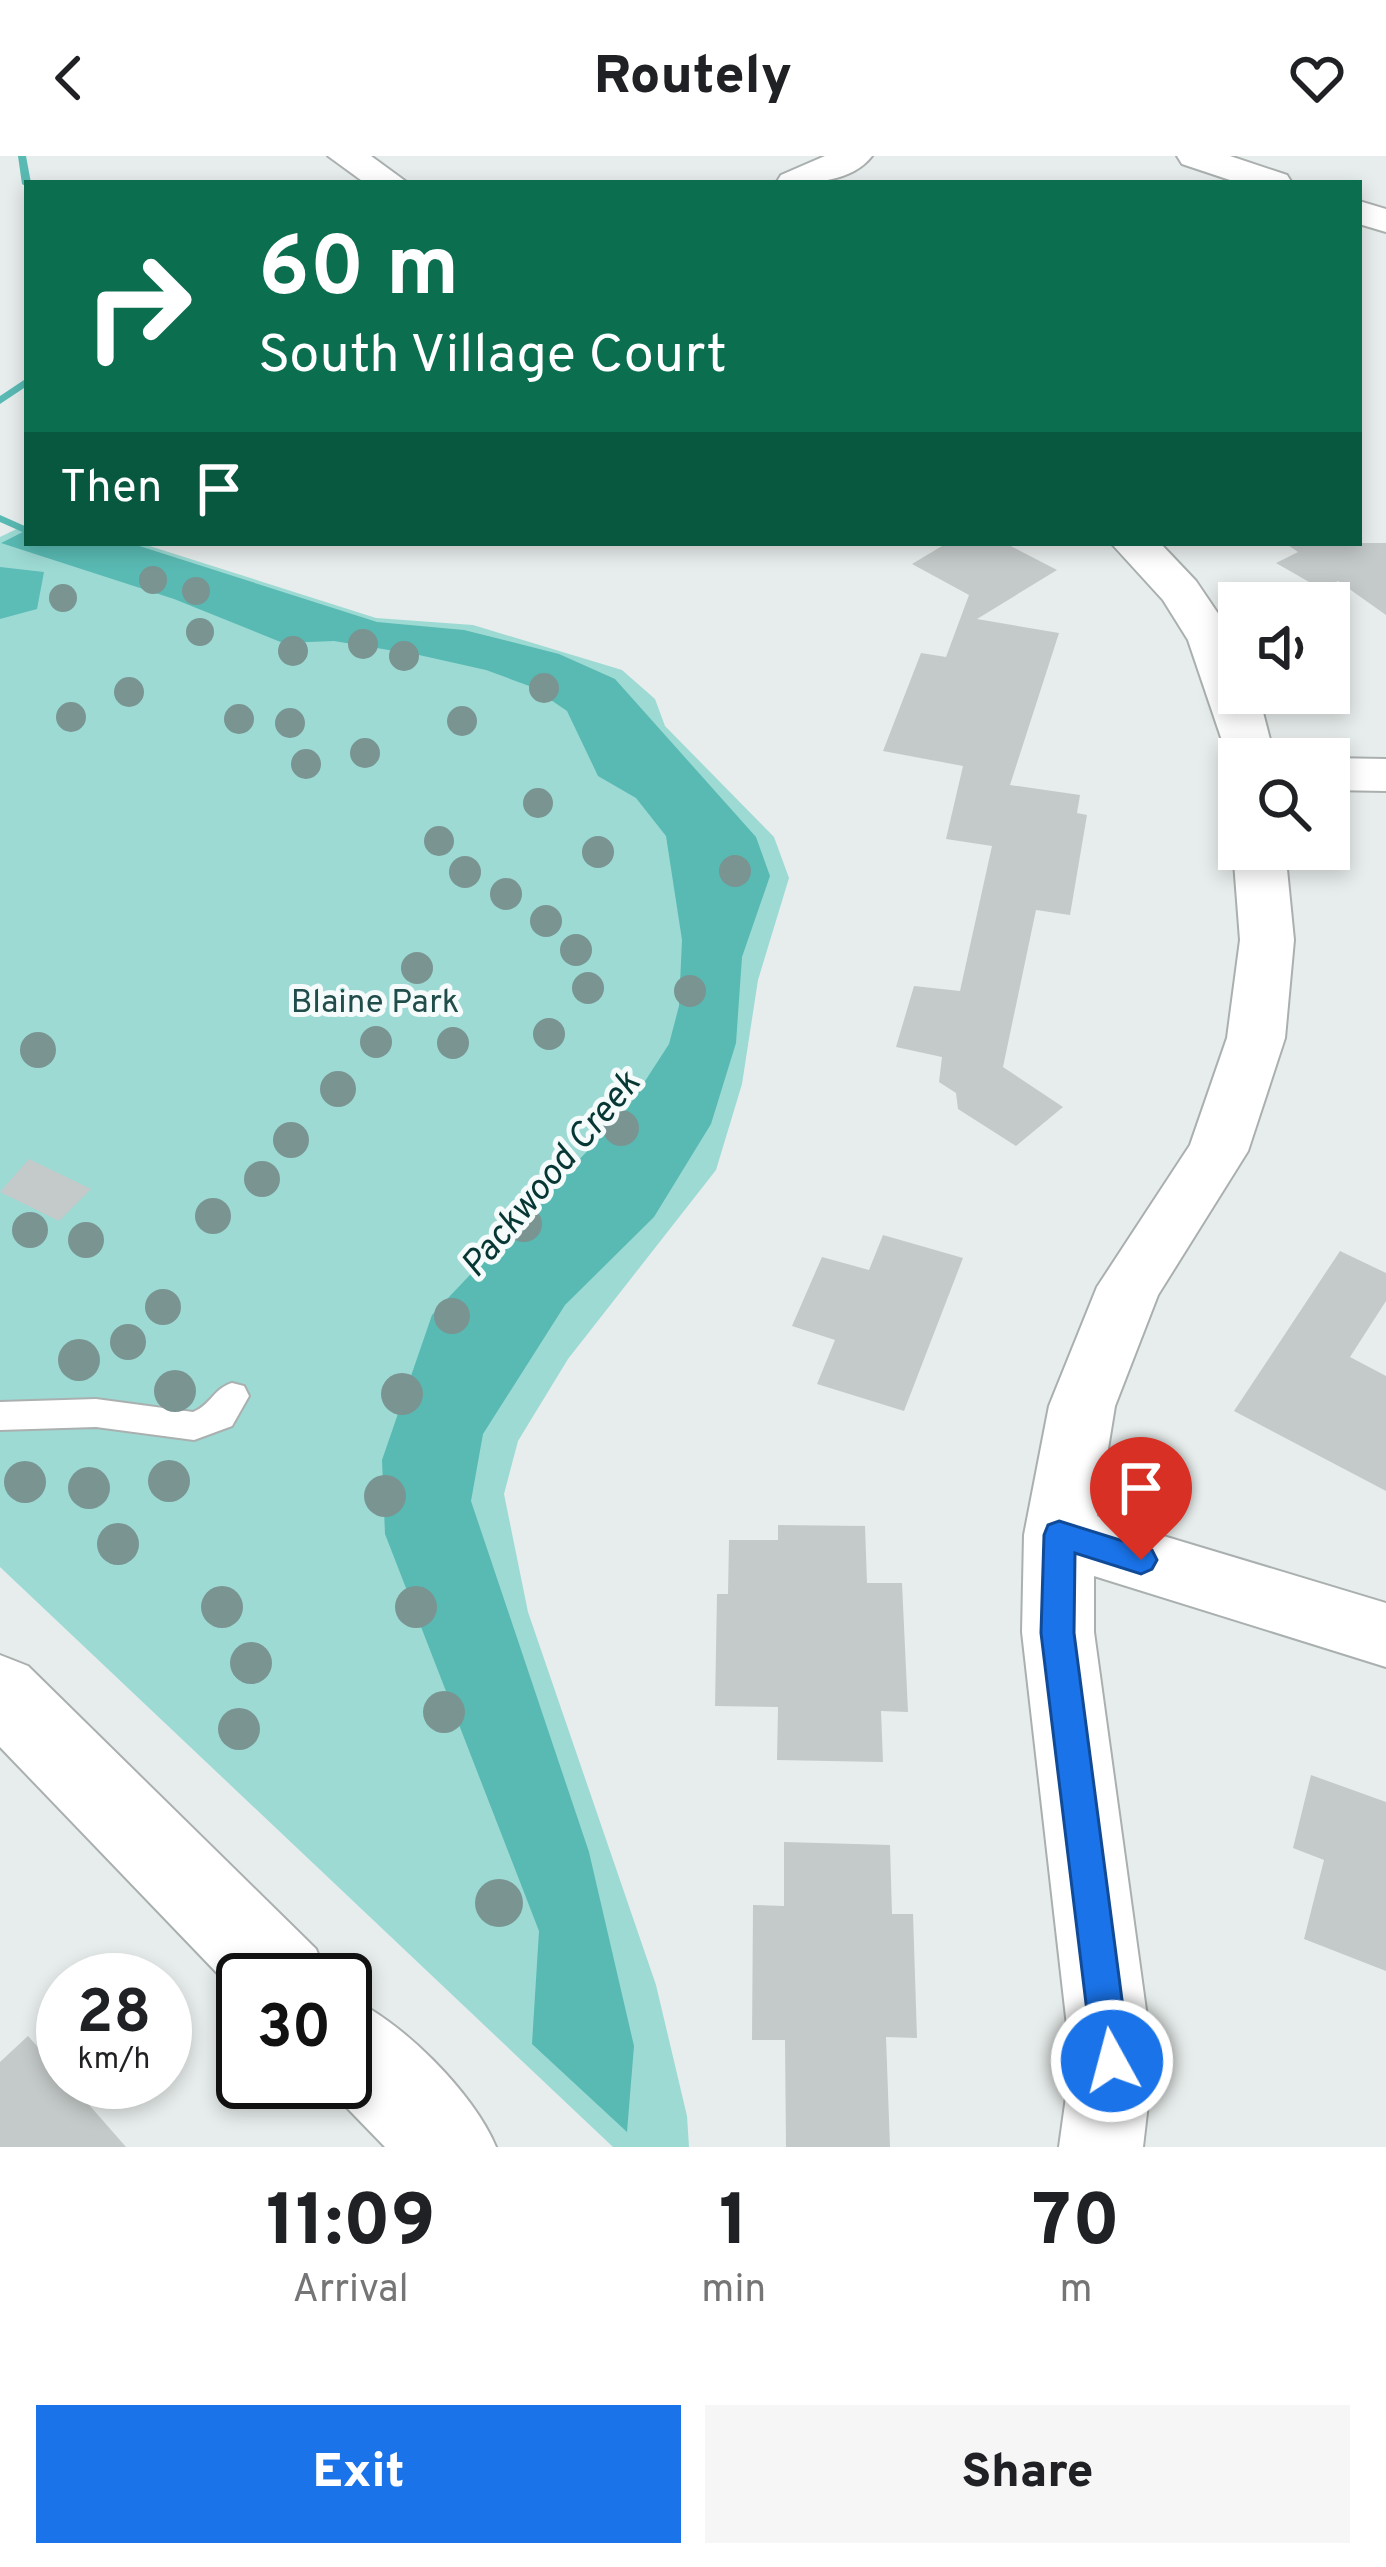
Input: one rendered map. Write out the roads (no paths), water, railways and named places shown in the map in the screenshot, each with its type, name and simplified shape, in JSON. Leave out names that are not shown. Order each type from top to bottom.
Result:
[{"type":"street","points":[[346,156],[385,180]]},
{"type":"street","points":[[801,180],[854,156]]},
{"type":"street","points":[[1197,156],[1265,180]]},
{"type":"street","points":[[1137,546],[1173,578],[1216,640],[1246,738]]},
{"type":"street","points":[[1350,774],[1386,775]]},
{"type":"street","points":[[1101,2147],[1112,2061],[1058,1633],[1059,1535],[1082,1406],[1129,1287],[1218,1151],[1256,1038],[1267,940],[1261,870]]},
{"type":"street","points":[[1059,1535],[1386,1635]]},
{"type":"street","points":[[0,1692],[258,1953]]},
{"type":"street","points":[[372,2070],[442,2144]]},
{"type":"lane","points":[[0,1416],[96,1413],[194,1426],[220,1416],[232,1396]]},
{"type":"waterway","name":"Packwood Creek","points":[[22,156],[26,180]]},
{"type":"waterway","name":"Packwood Creek","points":[[0,401],[24,383]]},
{"type":"waterway","name":"Packwood Creek","points":[[0,518],[24,530]]},
{"type":"park label","name":"Blaine Park","points":[[375,1000]]}]
